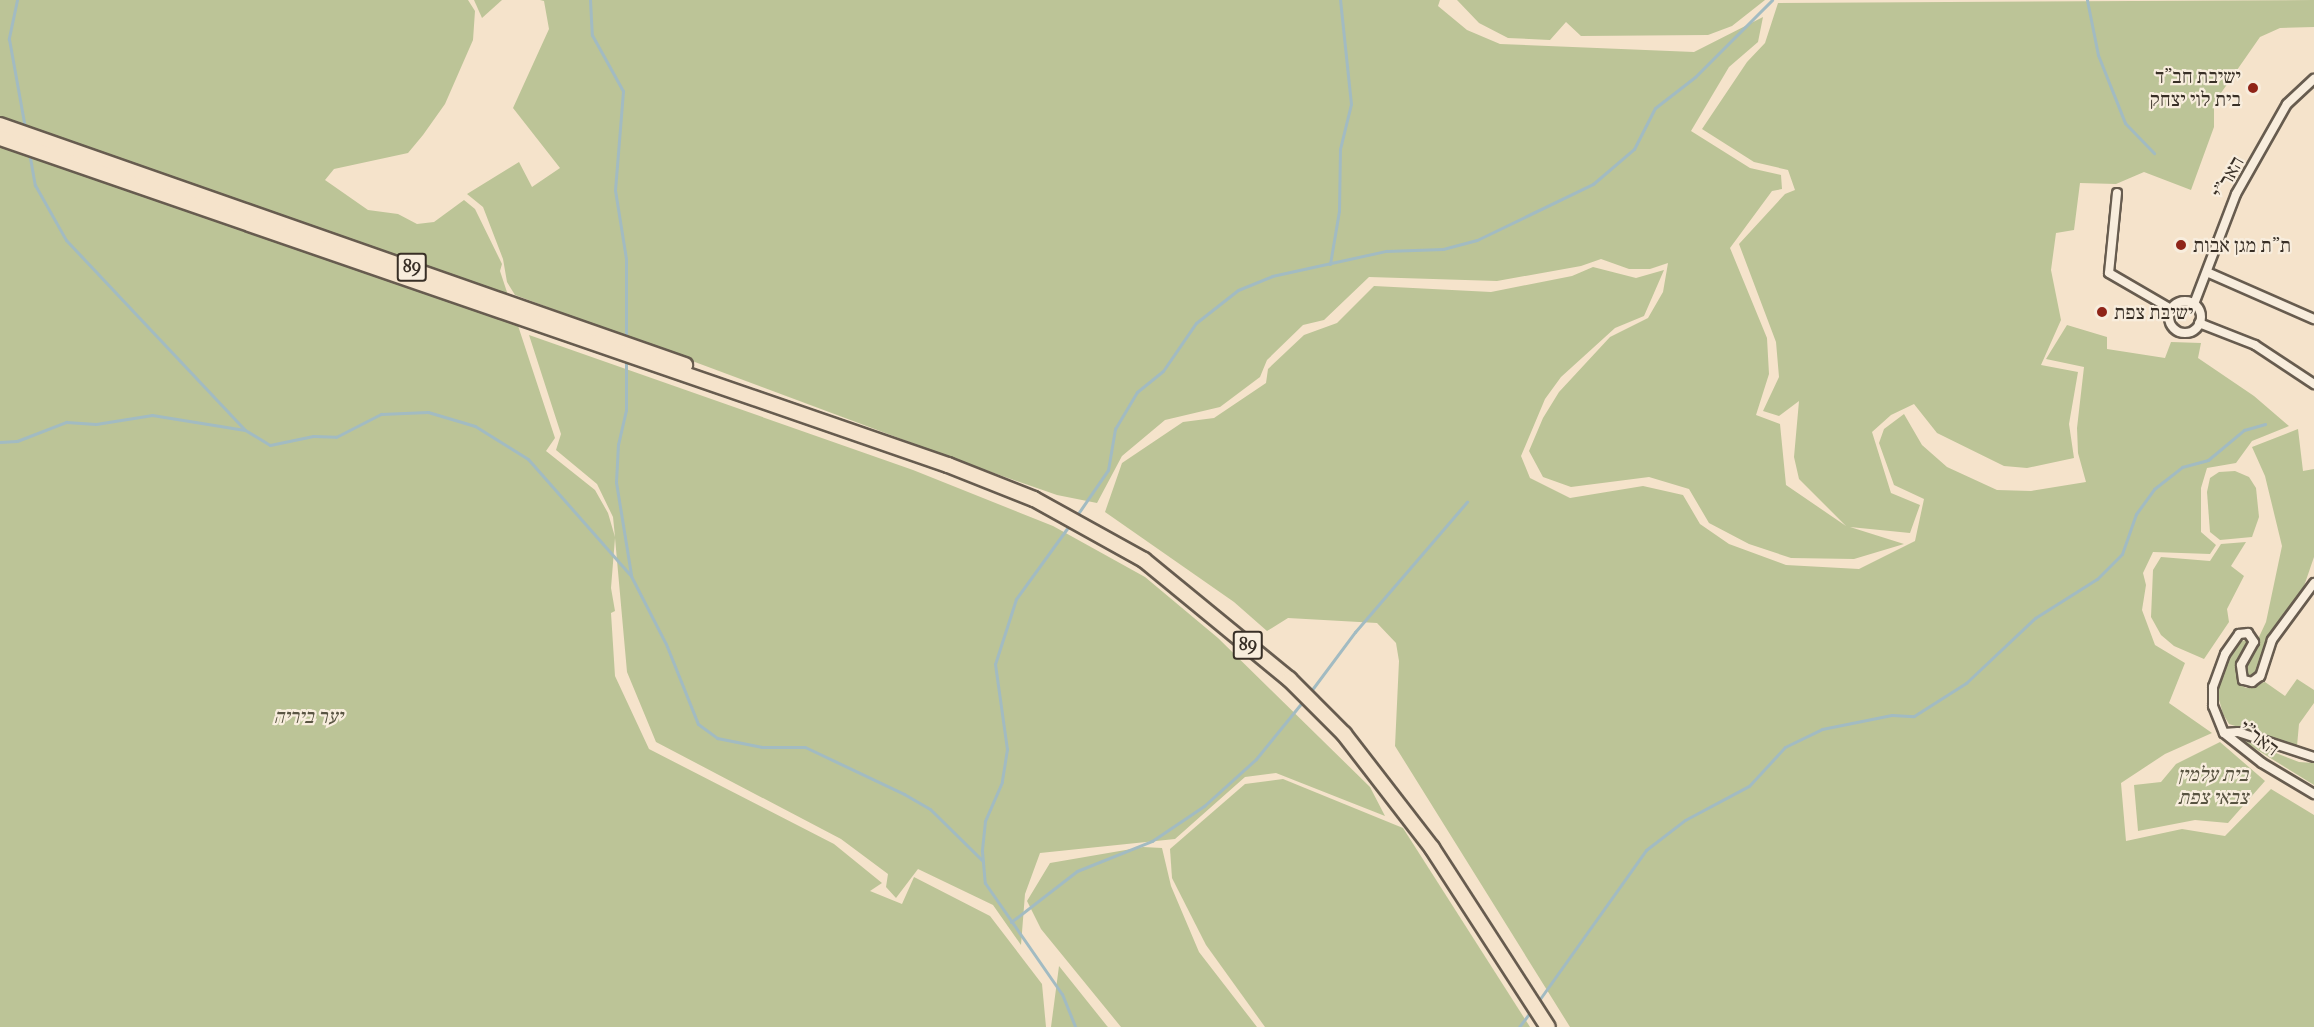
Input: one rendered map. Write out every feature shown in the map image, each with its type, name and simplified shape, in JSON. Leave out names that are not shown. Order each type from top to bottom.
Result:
[{"type":"highway","name":"89","points":[[0,125],[651,351],[820,421]]},
{"type":"highway","name":"89","points":[[0,138],[820,421],[1034,499],[1144,560],[1289,679],[1344,734],[1432,848],[1548,1027]]},
{"type":"street","name":"האר\"י","points":[[2194,304],[2209,273],[2224,220],[2236,195],[2287,104],[2314,79]]},
{"type":"street","points":[[2117,193],[2109,273],[2171,309]]},
{"type":"street","points":[[2209,273],[2314,319]]},
{"type":"street","points":[[2184,301],[2194,304],[2200,312],[2199,323],[2190,332],[2179,332],[2169,319],[2171,309],[2184,301]]},
{"type":"street","points":[[2199,323],[2264,350],[2314,384]]},
{"type":"street","name":"האר\"י","points":[[2314,583],[2272,640],[2260,676],[2252,682],[2243,680],[2240,672],[2254,642],[2248,633],[2239,634],[2225,654],[2213,687],[2213,706],[2224,733],[2262,763],[2314,794]]},
{"type":"street","points":[[2224,733],[2238,732],[2314,757]]},
{"type":"green space","name":"יער ביריה","points":[[0,0],[468,0],[475,11],[473,40],[445,104],[423,135],[408,153],[334,169],[325,180],[368,210],[398,214],[417,224],[434,222],[464,200],[475,209],[502,264],[500,271],[555,438],[546,451],[595,490],[608,513],[615,537],[613,517],[597,484],[556,450],[561,434],[529,335],[913,470],[1053,526],[1145,577],[1218,638],[1370,787],[1385,816],[1276,773],[1245,777],[1175,839],[1040,853],[1025,894],[1021,945],[993,905],[918,869],[896,898],[886,887],[888,874],[841,839],[656,742],[627,672],[615,538],[611,588],[615,611],[611,613],[615,676],[649,749],[834,844],[882,883],[870,891],[902,904],[914,877],[990,916],[1042,984],[1046,1027],[0,1027]]},
{"type":"green space","points":[[474,0],[502,0],[482,18]]},
{"type":"green space","points":[[540,0],[1440,0],[1438,6],[1467,30],[1500,44],[1694,52],[1763,17],[1758,42],[1729,67],[1691,131],[1750,168],[1781,175],[1782,189],[1772,191],[1730,248],[1767,338],[1769,374],[1756,415],[1780,424],[1786,485],[1846,526],[1799,479],[1794,457],[1799,401],[1779,416],[1763,411],[1779,377],[1776,342],[1739,244],[1785,194],[1795,190],[1788,170],[1754,162],[1702,129],[1747,62],[1765,43],[1778,3],[2314,0],[2314,27],[2280,28],[2260,37],[2214,103],[2214,127],[2191,190],[2144,172],[2116,184],[2080,183],[2074,230],[2056,233],[2051,270],[2061,320],[2041,365],[2078,372],[2069,424],[2074,458],[2027,468],[2004,466],[1937,433],[1914,404],[1891,415],[1872,432],[1891,493],[1920,505],[1910,533],[1850,527],[1904,544],[1854,559],[1791,558],[1749,544],[1709,523],[1689,489],[1649,477],[1571,487],[1543,477],[1529,451],[1543,418],[1559,392],[1610,337],[1648,318],[1663,292],[1668,263],[1650,269],[1629,269],[1601,259],[1581,266],[1497,281],[1369,277],[1324,320],[1303,325],[1267,360],[1260,377],[1220,407],[1165,420],[1122,456],[1097,503],[1057,495],[971,465],[515,295],[507,282],[503,259],[483,207],[467,194],[519,162],[532,187],[560,168],[513,108],[549,29],[544,1]]},
{"type":"green space","points":[[1457,0],[1765,0],[1732,26],[1708,35],[1581,36],[1566,22],[1550,40],[1508,38],[1479,23]]},
{"type":"green space","points":[[1593,267],[1636,278],[1664,270],[1644,316],[1615,328],[1561,377],[1545,399],[1521,456],[1530,478],[1570,498],[1643,486],[1683,495],[1700,524],[1729,544],[1786,565],[1859,569],[1915,541],[1924,499],[1894,485],[1879,443],[1884,429],[1904,414],[1922,445],[1947,467],[1997,490],[2031,491],[2086,482],[2078,453],[2077,428],[2084,367],[2046,359],[2067,325],[2107,337],[2107,349],[2165,358],[2171,342],[2201,343],[2198,358],[2254,396],[2289,426],[2252,441],[2236,463],[2207,468],[2201,488],[2201,532],[2216,545],[2210,554],[2153,552],[2143,573],[2146,585],[2142,610],[2155,645],[2185,663],[2169,703],[2212,733],[2165,754],[2121,783],[2126,841],[2182,829],[2225,836],[2271,789],[2314,815],[2314,1027],[1570,1027],[1395,746],[1399,661],[1396,643],[1377,623],[1288,618],[1267,631],[1234,602],[1105,512],[1122,463],[1183,422],[1214,418],[1266,383],[1268,369],[1304,335],[1337,323],[1374,286],[1491,292],[1572,276]]},
{"type":"green space","points":[[2298,429],[2303,471],[2314,469],[2314,557],[2302,592],[2268,635],[2256,675],[2248,677],[2245,667],[2266,622],[2282,546],[2265,476],[2252,447]]},
{"type":"green space","points":[[2235,471],[2249,477],[2256,488],[2259,517],[2252,537],[2220,540],[2210,532],[2207,492],[2210,478],[2219,472]]},
{"type":"green space","points":[[2246,542],[2231,566],[2244,576],[2227,609],[2229,622],[2204,659],[2174,646],[2161,635],[2151,617],[2153,570],[2161,557],[2210,561],[2221,544]]},
{"type":"green space","points":[[2246,640],[2248,646],[2235,665],[2238,684],[2246,688],[2265,682],[2285,696],[2297,679],[2314,690],[2314,703],[2299,724],[2297,746],[2229,724],[2223,714],[2218,696],[2219,676],[2238,642]]},
{"type":"green space","points":[[2238,738],[2299,762],[2314,763],[2314,785]]},
{"type":"green space","name":"בית עלמין צבאי צפת","points":[[2220,742],[2265,781],[2228,823],[2195,820],[2138,831],[2134,785],[2161,782],[2176,764]]},
{"type":"green space","points":[[1283,779],[1403,828],[1530,1027],[1265,1027],[1206,945],[1172,878],[1170,849],[1245,784]]},
{"type":"green space","points":[[1143,847],[1162,848],[1171,886],[1199,952],[1257,1027],[1121,1027],[1041,929],[1027,901],[1050,863]]},
{"type":"green space","points":[[1059,966],[1107,1026],[1108,1027],[1051,1027]]},
{"type":"waterway","points":[[17,0],[9,39],[25,128]]},
{"type":"waterway","points":[[590,0],[592,35],[623,91],[615,190],[626,259],[626,340]]},
{"type":"waterway","points":[[1330,264],[1339,211],[1340,149],[1351,104],[1340,0]]},
{"type":"waterway","points":[[1075,518],[1108,470],[1115,429],[1137,392],[1163,371],[1196,323],[1238,290],[1272,276],[1386,251],[1443,249],[1477,240],[1593,184],[1634,149],[1655,108],[1695,77],[1772,0]]},
{"type":"waterway","points":[[2087,0],[2098,55],[2125,123],[2154,153]]},
{"type":"waterway","points":[[29,152],[35,185],[66,240],[244,429]]},
{"type":"waterway","points":[[626,358],[626,410],[618,444],[616,482],[631,575]]},
{"type":"waterway","points":[[0,442],[17,441],[66,422],[96,424],[152,415],[245,430],[270,445],[313,436],[336,437],[381,414],[428,412],[475,426],[528,459],[631,576],[666,644],[698,724],[717,738],[762,747],[805,747],[904,794],[930,809],[983,861]]},
{"type":"waterway","points":[[1537,1003],[1646,850],[1685,820],[1749,786],[1785,747],[1822,729],[1892,715],[1914,716],[1966,683],[2035,618],[2097,579],[2122,554],[2136,514],[2154,489],[2182,467],[2208,460],[2244,430],[2265,424]]},
{"type":"waterway","points":[[1308,695],[1355,632],[1467,502]]},
{"type":"waterway","points":[[1071,523],[1016,599],[995,664],[1007,749],[1002,782],[985,821],[982,851],[985,883],[1062,994],[1075,1027]]},
{"type":"waterway","points":[[1011,922],[1077,871],[1152,841],[1204,806],[1256,759],[1304,700]]},
{"type":"waterway","points":[[1519,1027],[1532,1010]]},
{"type":"place","name":"ישיבת חב\"ד בית לוי יצחק","points":[[2253,88]]},
{"type":"place","name":"ת\"ת מגן אבות","points":[[2181,245]]},
{"type":"place","name":"ישיבת צפת","points":[[2102,312]]}]
